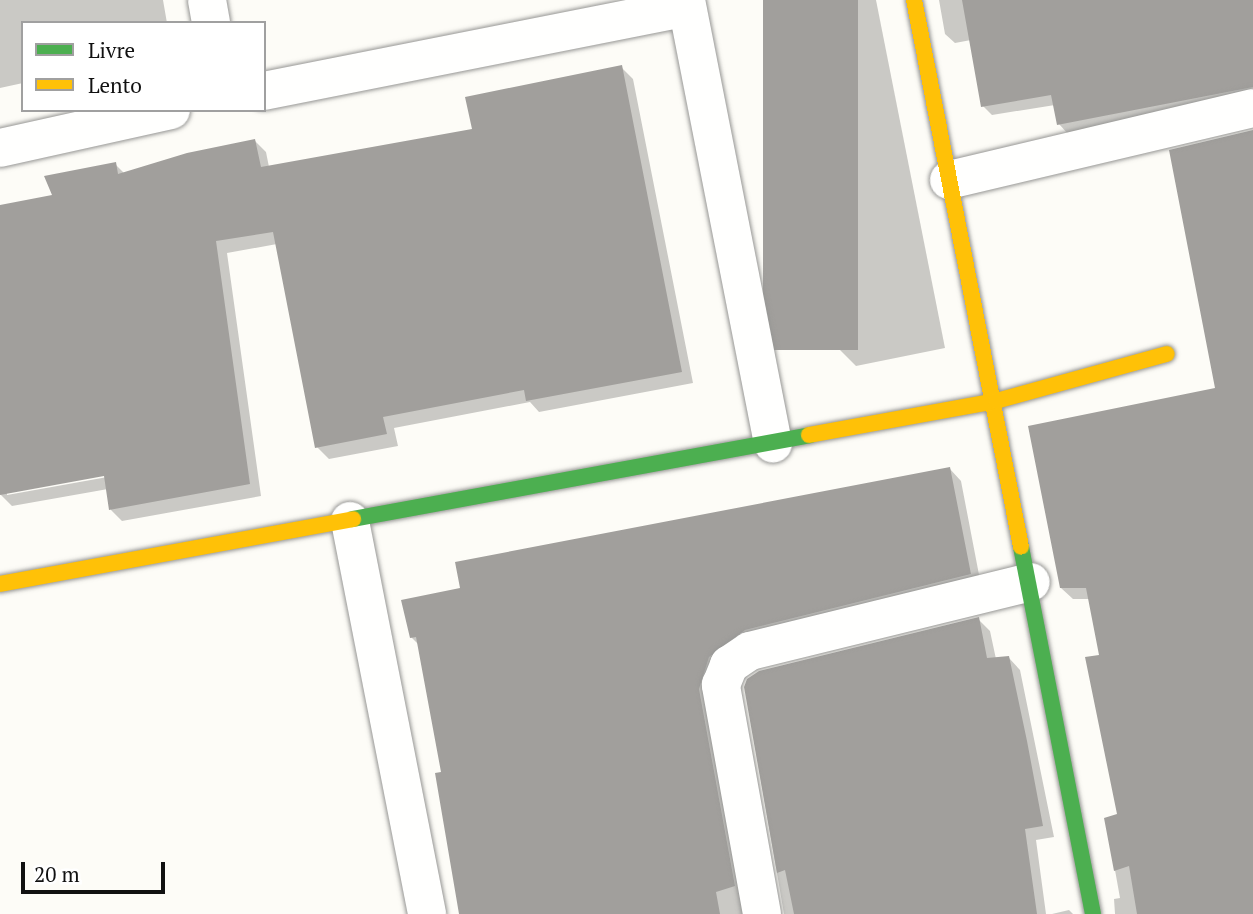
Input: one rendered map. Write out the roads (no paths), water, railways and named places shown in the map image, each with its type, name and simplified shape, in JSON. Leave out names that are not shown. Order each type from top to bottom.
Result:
[{"type":"street","points":[[207,0],[211,21]]},
{"type":"street","points":[[915,0],[996,401],[1093,914]]},
{"type":"street","points":[[266,90],[687,3],[773,444]]},
{"type":"street","points":[[950,180],[1253,108]]},
{"type":"street","points":[[0,148],[162,112]]},
{"type":"street","points":[[0,584],[996,401],[1167,354]]},
{"type":"street","points":[[350,521],[427,914]]},
{"type":"street","points":[[762,914],[721,685],[729,665],[750,651],[1031,582]]}]
